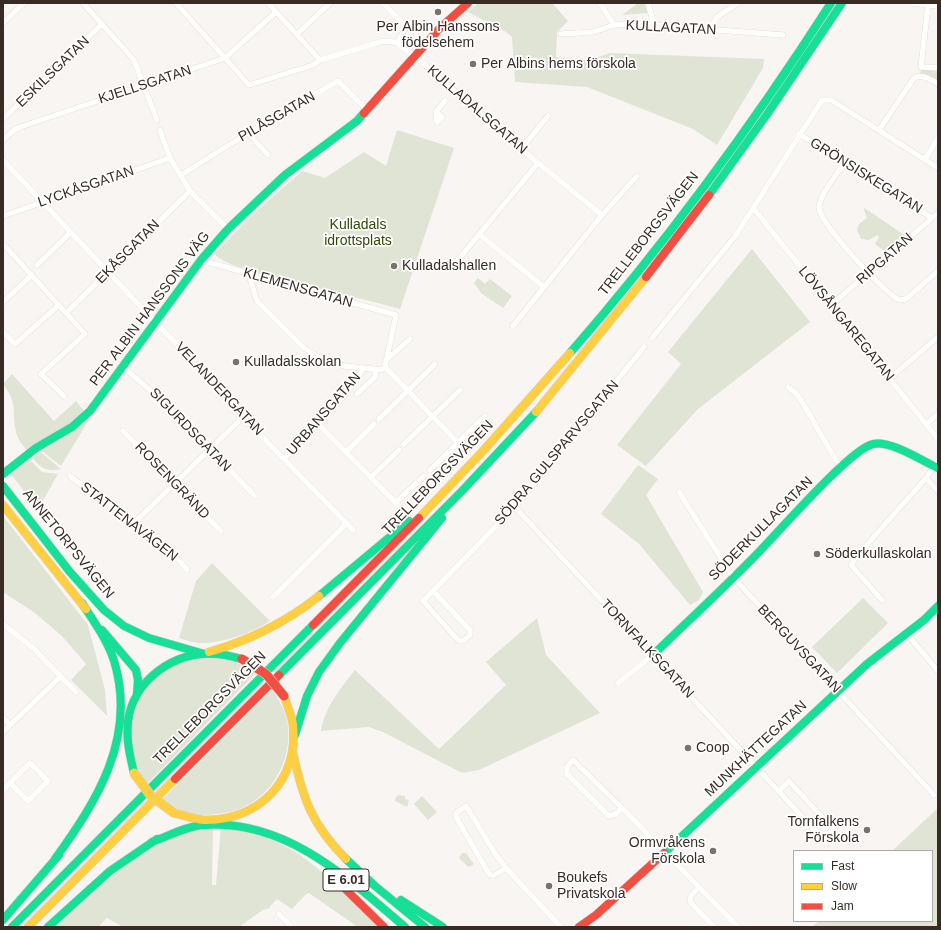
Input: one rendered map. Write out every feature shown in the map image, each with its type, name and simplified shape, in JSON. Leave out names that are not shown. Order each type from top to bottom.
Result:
[{"type":"main road","name":"PER ALBIN HANSSONS VÄG","points":[[3,474],[36,448],[82,419],[98,402],[122,366],[201,260],[228,229],[285,175],[346,131],[368,111],[440,28],[468,3]]},
{"type":"main road","name":"TRELLEBORGSVÄGEN","points":[[12,927],[433,504],[518,414],[618,298],[742,136],[831,3]]},
{"type":"main road","name":"TRELLEBORGSVÄGEN","points":[[28,927],[462,491],[551,395],[672,245],[764,119],[842,3]]},
{"type":"main road","name":"SÖDERKULLAGATAN","points":[[653,655],[866,446],[876,444],[888,445],[937,465]]},
{"type":"main road","name":"ANNETORPSVÄGEN","points":[[3,486],[70,572],[104,610],[124,626],[149,638],[205,652]]},
{"type":"main road","points":[[225,820],[245,814],[270,797],[285,777],[293,753],[295,739],[309,691],[328,659],[444,516],[462,491]]},
{"type":"main road","points":[[209,821],[191,819],[174,813],[155,800],[140,783],[134,773],[127,750],[126,738],[128,715],[137,694],[149,678],[164,666],[182,657],[247,641],[280,625],[404,524],[433,504]]},
{"type":"main road","name":"ANNETORPSVÄGEN","points":[[3,505],[133,665],[138,675],[137,694]]},
{"type":"main road","points":[[55,859],[81,822],[101,789],[112,763],[120,729],[122,698],[116,665],[101,634],[82,604]]},
{"type":"main road","name":"MUNKHÄTTEGATAN","points":[[579,927],[596,915],[709,812],[839,692],[867,664],[907,634],[938,606]]},
{"type":"main road","points":[[205,652],[232,655],[242,658],[262,670],[274,682],[284,696],[292,715],[295,739]]},
{"type":"main road","points":[[3,920],[85,823],[99,803],[110,782],[126,738]]},
{"type":"main road","name":"E 6.01","points":[[293,753],[303,795],[319,825],[335,846],[356,868],[425,927]]},
{"type":"main road","points":[[48,927],[110,871],[152,842],[166,834],[186,826],[209,821],[225,820],[238,821],[284,838],[326,871],[384,927]]},
{"type":"main road","name":"E 6.01","points":[[152,842],[186,829],[222,824],[244,827],[284,838],[334,870],[405,927]]},
{"type":"main road","points":[[319,825],[338,847],[368,873],[403,901],[443,927]]},
{"type":"main road","name":"MUNKHÄTTEGATAN","points":[[587,927],[596,915]]},
{"type":"street","points":[[3,23],[24,3]]},
{"type":"street","points":[[83,3],[134,60],[145,85],[157,120]]},
{"type":"street","points":[[176,3],[249,85],[313,65],[320,60],[380,42],[397,43],[406,27],[383,3]]},
{"type":"street","points":[[268,3],[320,60]]},
{"type":"street","points":[[297,34],[330,3]]},
{"type":"street","points":[[600,3],[614,26]]},
{"type":"street","points":[[648,3],[654,25]]},
{"type":"street","points":[[710,29],[717,18],[738,3]]},
{"type":"street","points":[[912,3],[938,6]]},
{"type":"street","points":[[928,5],[921,67],[938,68]]},
{"type":"street","name":"KJELLSGATAN","points":[[3,140],[14,130],[20,127],[225,58],[276,12]]},
{"type":"street","name":"ESKILSGATAN","points":[[3,119],[102,24]]},
{"type":"street","name":"KULLAGATAN","points":[[561,34],[592,32],[614,26],[654,25],[783,35]]},
{"type":"street","name":"KULLADALSGATAN","points":[[397,43],[602,216]]},
{"type":"street","points":[[879,130],[914,78],[917,76],[929,78],[938,84]]},
{"type":"street","name":"PILÅSGATAN","points":[[181,175],[248,133],[338,81],[368,111]]},
{"type":"street","points":[[652,338],[736,235],[754,209],[822,100],[827,98],[938,168]]},
{"type":"street","points":[[436,112],[445,101]]},
{"type":"street","points":[[521,149],[548,116]]},
{"type":"street","points":[[160,130],[170,158],[190,191],[228,229]]},
{"type":"street","points":[[248,133],[268,155]]},
{"type":"street","name":"GRÖNSISKEGATAN","points":[[800,134],[932,218]]},
{"type":"street","points":[[924,159],[938,138]]},
{"type":"street","name":"LYCKÅSGATAN","points":[[3,216],[170,158]]},
{"type":"street","name":"VELANDERGATAN","points":[[3,160],[155,322],[241,409],[243,417],[353,530]]},
{"type":"street","name":"KULLADALSGATAN","points":[[453,266],[538,163]]},
{"type":"street","points":[[844,163],[827,190],[819,208],[832,230],[869,274],[891,295],[899,300],[906,299],[938,271]]},
{"type":"street","points":[[513,326],[602,216],[637,176]]},
{"type":"street","name":"EKÅSGATAN","points":[[66,313],[190,191]]},
{"type":"street","name":"LÖVSÅNGAREGATAN","points":[[754,209],[938,439]]},
{"type":"street","name":"RIPGATAN","points":[[831,305],[869,274],[938,213]]},
{"type":"street","points":[[37,265],[71,232]]},
{"type":"street","points":[[479,234],[544,287]]},
{"type":"street","points":[[4,245],[85,334],[41,374],[64,396]]},
{"type":"street","name":"KLEMENSGATAN","points":[[201,260],[249,275],[396,315],[386,360]]},
{"type":"street","points":[[3,302],[32,275]]},
{"type":"street","points":[[249,275],[257,301],[304,348],[323,360],[345,366],[381,370],[385,368]]},
{"type":"street","points":[[3,332],[15,344],[59,305]]},
{"type":"street","points":[[890,378],[938,337]]},
{"type":"street","points":[[385,368],[386,360],[410,339]]},
{"type":"street","name":"SÖDRA GULSPARVSGATAN","points":[[433,591],[470,630],[470,635],[463,641],[459,642],[423,601],[515,507],[644,347]]},
{"type":"street","points":[[379,419],[435,364]]},
{"type":"street","name":"SIGURDSGATAN","points":[[122,366],[165,403],[254,496]]},
{"type":"street","name":"URBANSGATAN","points":[[284,459],[318,424],[361,374],[363,368]]},
{"type":"street","points":[[385,368],[460,445]]},
{"type":"street","points":[[357,394],[375,377],[376,369]]},
{"type":"street","points":[[788,387],[795,392],[801,400],[841,469]]},
{"type":"street","points":[[404,444],[460,390]]},
{"type":"street","points":[[926,424],[938,414]]},
{"type":"street","points":[[430,470],[460,445],[485,416]]},
{"type":"street","points":[[132,525],[243,417]]},
{"type":"street","points":[[318,424],[398,505],[424,476]]},
{"type":"street","points":[[346,452],[374,424]]},
{"type":"street","name":"ROSENGRÄND","points":[[123,431],[221,531]]},
{"type":"street","points":[[371,477],[398,450]]},
{"type":"street","points":[[882,600],[851,565],[856,557],[937,465]]},
{"type":"street","name":"STATTENAVÄGEN","points":[[70,476],[178,560],[187,570]]},
{"type":"street","points":[[926,478],[938,491]]},
{"type":"street","name":"BERGUVSGATAN","points":[[679,492],[733,577],[934,795]]},
{"type":"street","name":"TORNFALKSGATAN","points":[[515,507],[822,839],[833,829],[789,781],[779,791]]},
{"type":"street","points":[[273,597],[347,523]]},
{"type":"street","points":[[3,624],[18,634],[76,692]]},
{"type":"street","points":[[907,634],[938,671]]},
{"type":"street","name":"SÖDERKULLAGATAN","points":[[618,683],[653,655]]},
{"type":"street","points":[[3,732],[60,676]]},
{"type":"street","points":[[3,718],[10,725]]},
{"type":"street","points":[[622,808],[616,814],[609,816],[567,774],[567,767],[573,760],[622,808],[664,853],[738,927]]},
{"type":"street","points":[[3,790],[10,783],[30,763],[48,781],[28,801],[10,783]]},
{"type":"street","points":[[506,868],[493,876],[490,874],[456,817],[456,813],[462,807],[466,806],[496,855],[506,868],[561,927]]},
{"type":"street","points":[[699,887],[690,896],[689,900],[691,904],[714,927]]},
{"type":"street","points":[[279,914],[292,927]]},
{"type":"green space","points":[[478,3],[552,3],[568,21],[557,32],[556,57],[590,60],[610,53],[764,59],[763,68],[717,145],[693,129],[587,87],[515,82],[512,37],[506,32],[468,12]]},
{"type":"green space","points":[[638,3],[644,3],[648,13],[622,15]]},
{"type":"green space","points":[[921,69],[938,70],[938,81],[928,75],[920,74]]},
{"type":"green space","name":"Kulladals idrottsplats","points":[[397,130],[454,148],[400,309],[294,283],[241,268],[224,261],[214,254],[253,214],[302,171],[325,178],[364,152],[386,166]]},
{"type":"green space","points":[[863,207],[906,236],[887,253],[875,244],[879,237],[878,235],[869,240],[861,239],[857,230],[859,224],[867,218]]},
{"type":"green space","points":[[752,249],[810,322],[698,409],[646,466],[617,445],[681,364],[668,352]]},
{"type":"green space","points":[[478,278],[485,284],[490,279],[512,296],[503,308],[481,293],[474,283]]},
{"type":"green space","points":[[12,374],[54,421],[76,401],[84,411],[75,420],[27,451],[17,435],[13,403],[3,384]]},
{"type":"green space","points":[[90,418],[61,466],[42,451],[69,434]]},
{"type":"green space","points":[[38,453],[42,453],[61,469],[52,470],[44,468],[38,464],[32,457]]},
{"type":"green space","points":[[29,459],[42,472],[58,474],[38,509],[11,474]]},
{"type":"green space","points":[[638,465],[658,479],[646,495],[703,592],[699,600],[690,605],[639,544],[601,514]]},
{"type":"green space","points":[[3,516],[88,625],[105,690],[107,716],[71,680],[86,664],[62,636],[35,613],[3,592]]},
{"type":"green space","points":[[212,563],[270,621],[244,634],[216,642],[198,643],[179,638],[196,581]]},
{"type":"green space","points":[[863,598],[888,623],[837,673],[812,647]]},
{"type":"green space","points":[[537,618],[546,655],[600,713],[479,770],[462,773],[383,732],[369,727],[321,731],[330,706],[355,670],[439,749],[506,685],[486,662]]},
{"type":"green space","points":[[213,658],[233,660],[256,673],[147,784],[134,759],[130,734],[132,721],[141,696],[158,675],[168,668],[190,661]]},
{"type":"green space","points":[[272,689],[280,702],[286,717],[288,727],[288,743],[285,759],[279,773],[260,797],[233,811],[204,815],[193,815],[186,813],[163,799]]},
{"type":"green space","points":[[399,795],[405,796],[405,799],[409,800],[407,807],[395,801],[396,797]]},
{"type":"green space","points":[[422,796],[437,812],[428,820],[414,804]]},
{"type":"green space","points":[[938,808],[938,927],[812,927],[818,922],[933,922],[933,850],[893,850]]},
{"type":"green space","points":[[213,827],[212,885],[216,885],[221,827],[246,831],[269,838],[289,848],[309,861],[344,892],[379,927],[358,927],[309,893],[305,895],[292,909],[277,899],[268,909],[263,910],[239,927],[123,927],[107,918],[98,927],[55,927],[101,885],[134,859],[151,848],[188,831]]},
{"type":"green space","points":[[462,853],[466,853],[473,865],[468,867],[459,858]]},
{"type":"traffic: fast","points":[[570,353],[640,269],[707,183],[739,139],[831,3]]},
{"type":"traffic: fast","points":[[709,195],[768,113],[842,3]]},
{"type":"traffic: fast","points":[[3,474],[36,448],[72,427],[90,411],[201,260],[228,229],[285,175],[357,121],[364,113]]},
{"type":"traffic: fast","points":[[279,675],[462,491],[536,412]]},
{"type":"traffic: fast","points":[[653,655],[743,569],[831,476],[862,449],[873,444],[888,445],[938,468]]},
{"type":"traffic: fast","points":[[3,486],[70,572],[104,610],[124,626],[149,638],[201,653]]},
{"type":"traffic: fast","points":[[295,735],[307,696],[319,672],[340,643],[442,518]]},
{"type":"traffic: fast","points":[[319,596],[409,521]]},
{"type":"traffic: fast","points":[[55,859],[85,815],[98,792],[109,768],[116,743],[120,718],[120,692],[115,664],[101,632],[82,603]]},
{"type":"traffic: fast","points":[[664,853],[867,664],[924,620],[938,606]]},
{"type":"traffic: fast","points":[[12,927],[313,625]]},
{"type":"traffic: fast","points":[[102,630],[136,670],[138,680],[137,694]]},
{"type":"traffic: fast","points":[[134,773],[128,742],[128,722],[131,707],[147,681],[158,671],[185,657],[200,654],[215,654],[242,659]]},
{"type":"traffic: fast","points":[[152,842],[184,829],[204,825],[234,826],[262,832],[288,842],[314,855],[361,890],[405,927]]},
{"type":"traffic: fast","points":[[48,927],[110,871],[157,839]]},
{"type":"traffic: fast","points":[[3,920],[59,855]]},
{"type":"traffic: fast","points":[[346,859],[375,886],[425,927]]},
{"type":"traffic: fast","points":[[401,900],[443,927]]},
{"type":"traffic: slow","points":[[536,412],[646,277]]},
{"type":"traffic: slow","points":[[419,518],[483,451],[570,353]]},
{"type":"traffic: slow","points":[[3,505],[86,609]]},
{"type":"traffic: slow","points":[[209,652],[239,642],[267,630],[306,606],[319,596]]},
{"type":"traffic: slow","points":[[174,813],[204,820],[224,818],[242,813],[258,805],[271,794],[282,779],[289,763],[293,745],[293,725],[291,714],[284,696]]},
{"type":"traffic: slow","points":[[293,753],[305,798],[310,810],[325,835],[346,859]]},
{"type":"traffic: slow","points":[[134,773],[151,796],[174,813]]},
{"type":"traffic: slow","points":[[28,927],[175,779]]},
{"type":"traffic: jam","points":[[364,113],[440,28],[468,3]]},
{"type":"traffic: jam","points":[[646,277],[709,195]]},
{"type":"traffic: jam","points":[[313,625],[419,518]]},
{"type":"traffic: jam","points":[[242,659],[266,674],[284,696]]},
{"type":"traffic: jam","points":[[175,779],[279,675]]},
{"type":"traffic: jam","points":[[579,927],[596,915],[664,853]]},
{"type":"traffic: jam","points":[[330,874],[384,927]]},
{"type":"place","name":"Per Albin Hanssons födelsehem","points":[[438,12]]},
{"type":"place","name":"Per Albins hems förskola","points":[[473,64]]},
{"type":"place","name":"Kulladalshallen","points":[[394,266]]},
{"type":"place","name":"Kulladalsskolan","points":[[236,362]]},
{"type":"place","name":"Söderkullaskolan","points":[[817,554]]},
{"type":"place","name":"Coop","points":[[688,748]]},
{"type":"place","name":"Tornfalkens Förskola","points":[[867,830]]},
{"type":"place","name":"Ormvråkens Förskola","points":[[713,851]]},
{"type":"place","name":"Boukefs Privatskola","points":[[549,886]]}]
